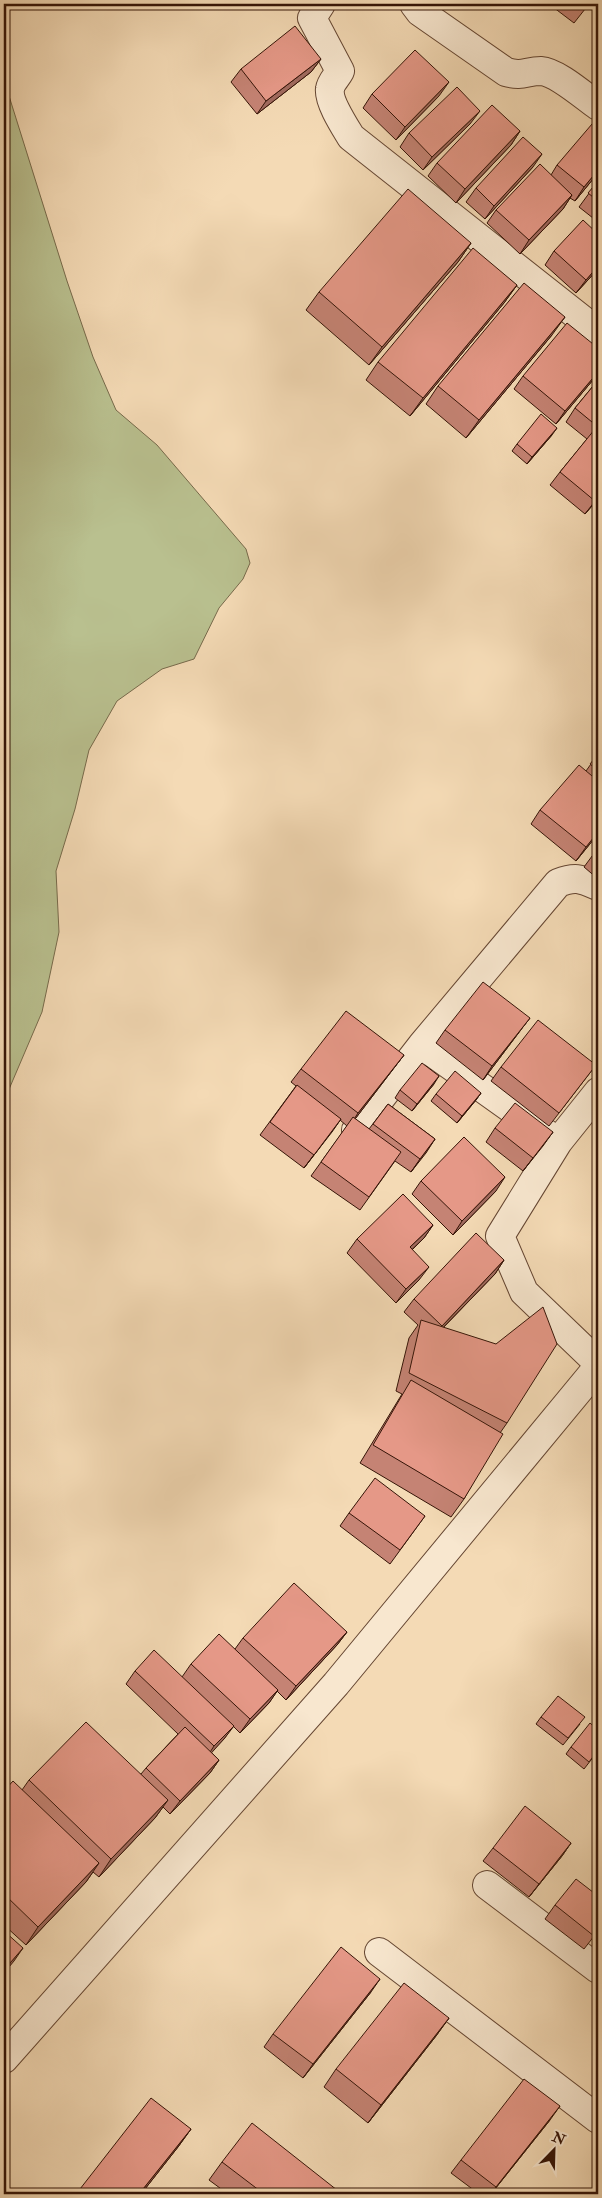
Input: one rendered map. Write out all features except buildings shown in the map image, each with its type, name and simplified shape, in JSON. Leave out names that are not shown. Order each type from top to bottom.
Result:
[{"type":"street","points":[[322,4],[312,18],[340,71],[332,83],[330,92],[339,118],[351,137],[598,332]]},
{"type":"street","points":[[414,4],[420,12],[506,72],[519,76],[542,71],[552,74],[598,106]]},
{"type":"street","points":[[356,1130],[422,1045],[558,884],[571,878],[583,879],[598,886]]},
{"type":"street","points":[[422,1045],[558,1142]]},
{"type":"street","points":[[598,1092],[558,1142],[500,1236],[524,1292],[598,1363]]},
{"type":"street","points":[[4,2059],[336,1684],[598,1367]]},
{"type":"street","points":[[487,1885],[598,1969]]},
{"type":"street","points":[[379,1952],[598,2118]]},
{"type":"green space","points":[[4,80],[67,281],[93,357],[116,410],[157,445],[246,549],[250,563],[243,579],[219,608],[194,659],[162,669],[117,701],[89,750],[75,809],[56,871],[59,932],[42,1012],[4,1101]]}]
